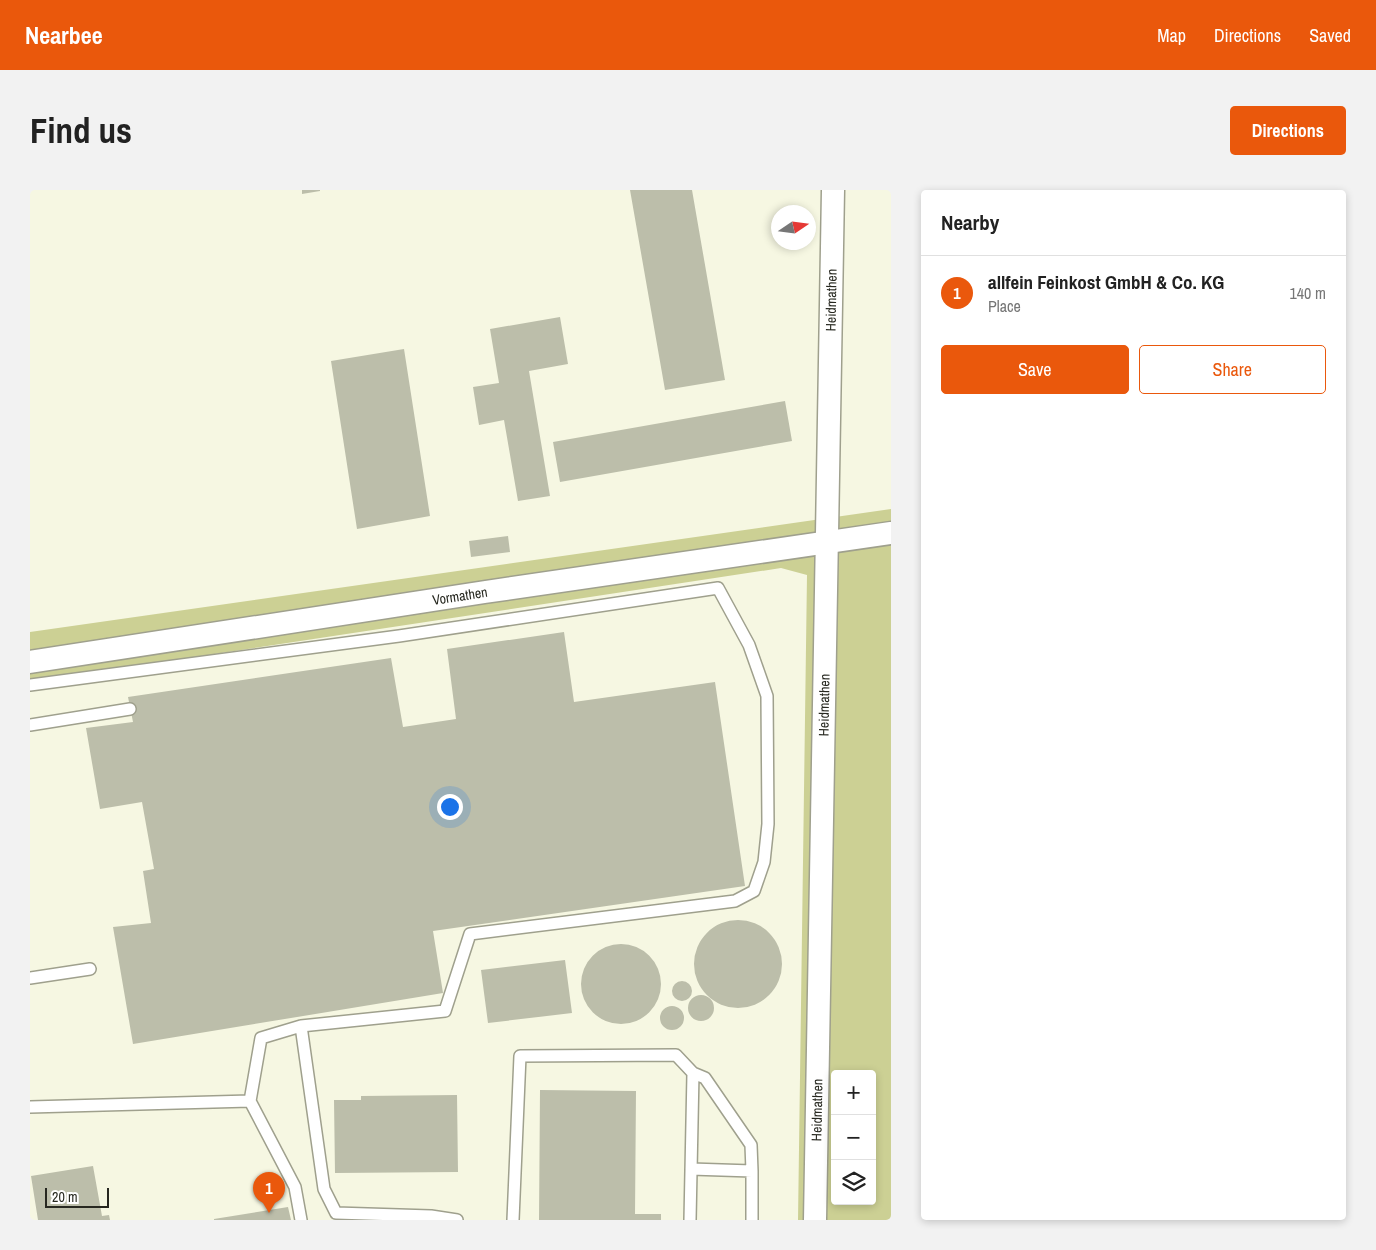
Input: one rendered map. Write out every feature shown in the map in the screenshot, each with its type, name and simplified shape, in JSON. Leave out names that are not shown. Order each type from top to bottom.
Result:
[{"type":"street","name":"Heidmathen","points":[[815,1220],[833,190]]},
{"type":"street","name":"Vormathen","points":[[30,662],[485,592],[891,533]]},
{"type":"lane","points":[[30,685],[400,636],[718,588],[749,645],[766,696],[768,824],[764,862],[754,891],[735,901],[470,934],[444,1011],[301,1026],[261,1038],[250,1101],[295,1187],[301,1220]]},
{"type":"lane","points":[[30,725],[130,709]]},
{"type":"lane","points":[[30,978],[90,969]]},
{"type":"lane","points":[[301,1026],[324,1189],[336,1213],[431,1216],[457,1220]]},
{"type":"lane","points":[[512,1220],[520,1056],[676,1055],[693,1073],[705,1078],[751,1145],[752,1220]]},
{"type":"lane","points":[[690,1220],[693,1073]]},
{"type":"lane","points":[[30,1106],[250,1101]]},
{"type":"lane","points":[[691,1169],[752,1171]]},
{"type":"green space","points":[[891,509],[891,1220],[798,1220],[807,575],[781,568],[30,682],[30,632]]},
{"type":"building","points":[[302,190],[320,190],[320,191],[302,194]]},
{"type":"building","points":[[630,190],[692,190],[725,380],[665,390]]},
{"type":"building","points":[[560,317],[568,364],[529,371],[550,496],[518,501],[504,420],[479,425],[473,387],[499,383],[490,329]]},
{"type":"building","points":[[404,349],[430,516],[357,529],[331,361]]},
{"type":"building","points":[[785,401],[792,441],[560,482],[553,442]]},
{"type":"building","points":[[508,536],[510,552],[471,557],[469,541]]},
{"type":"building","points":[[564,632],[574,702],[715,682],[745,886],[433,931],[443,993],[133,1044],[113,927],[151,923],[143,871],[154,869],[142,802],[100,809],[86,728],[133,722],[128,697],[391,658],[403,727],[456,719],[447,649]]},
{"type":"building","points":[[738,920],[755,923],[769,933],[779,947],[782,964],[779,981],[769,995],[755,1005],[738,1008],[721,1005],[707,995],[697,981],[694,964],[697,947],[707,933],[721,923]]},
{"type":"building","points":[[621,944],[636,947],[649,956],[658,969],[661,984],[658,999],[649,1012],[636,1021],[621,1024],[606,1021],[593,1012],[584,999],[581,984],[584,969],[593,956],[606,947]]},
{"type":"building","points":[[565,960],[572,1013],[488,1023],[481,970]]},
{"type":"building","points":[[682,981],[689,984],[692,991],[689,998],[682,1001],[675,998],[672,991],[675,984]]},
{"type":"building","points":[[701,995],[710,999],[714,1008],[710,1017],[701,1021],[692,1017],[688,1008],[692,999]]},
{"type":"building","points":[[672,1006],[680,1010],[684,1018],[680,1026],[672,1030],[664,1026],[660,1018],[664,1010]]},
{"type":"building","points":[[540,1090],[636,1091],[635,1214],[661,1214],[661,1220],[539,1220]]},
{"type":"building","points":[[457,1095],[458,1172],[335,1173],[334,1100],[361,1100],[361,1096]]},
{"type":"building","points":[[93,1166],[102,1216],[109,1215],[110,1220],[38,1220],[31,1176]]},
{"type":"building","points":[[288,1207],[291,1220],[214,1220],[214,1219]]},
{"type":"place","name":"allfein Feinkost GmbH & Co. KG","points":[[269,1213]]}]
